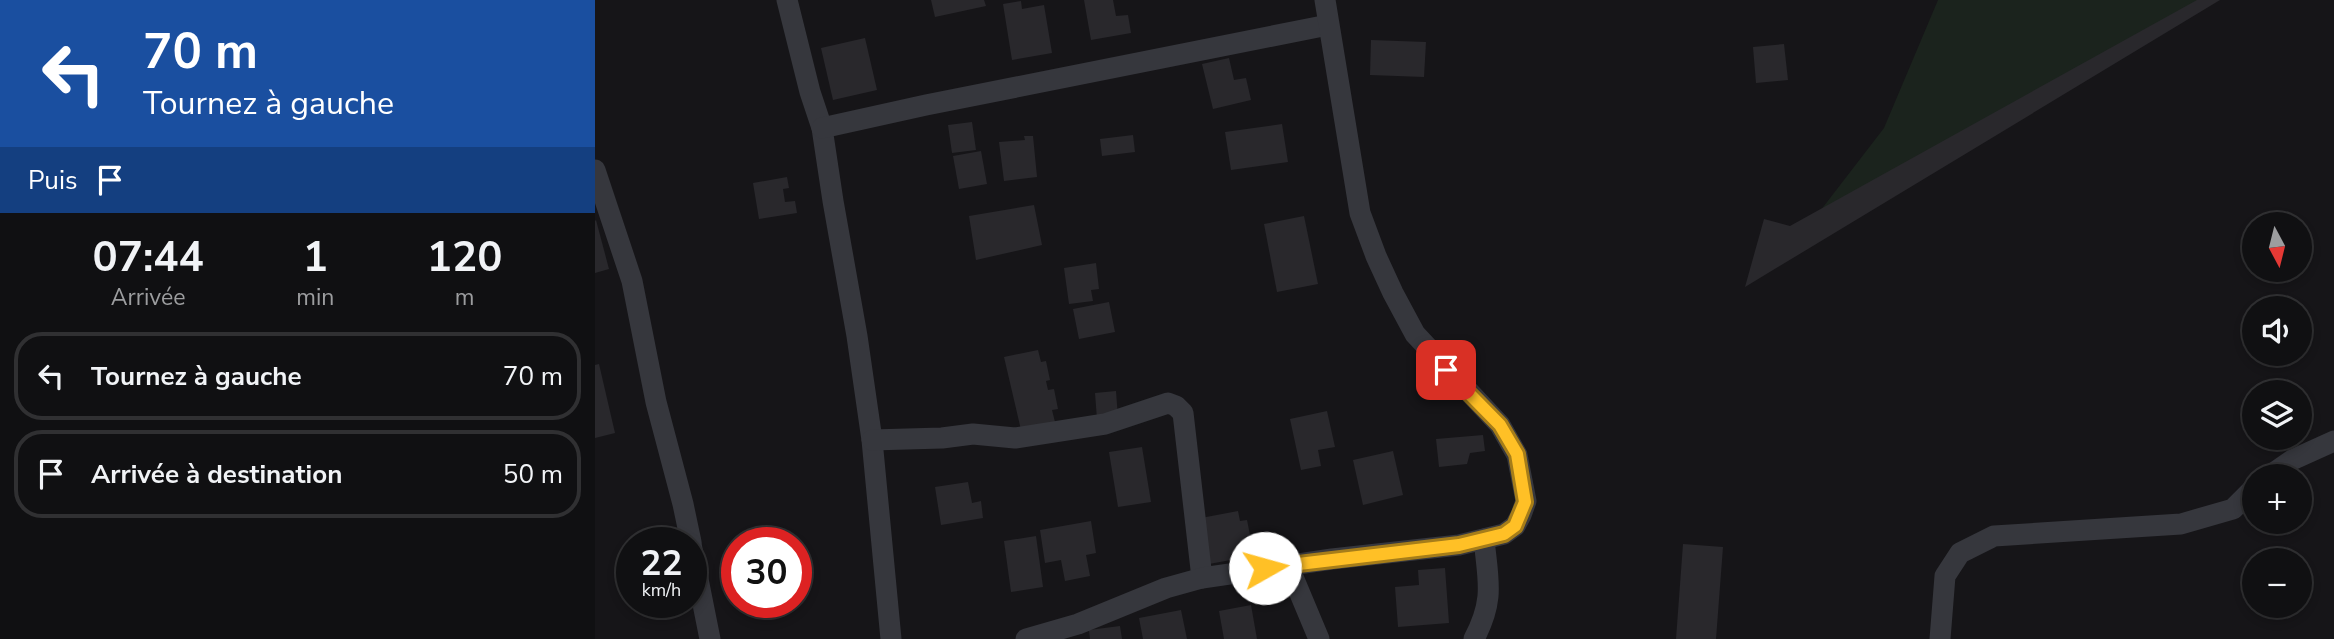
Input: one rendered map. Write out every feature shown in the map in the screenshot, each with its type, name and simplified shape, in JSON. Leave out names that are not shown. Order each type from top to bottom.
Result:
[{"type":"street","points":[[787,0],[810,92],[823,128],[857,336],[872,440],[891,639]]},
{"type":"street","points":[[1026,639],[1078,624],[1166,588],[1202,578],[1459,545],[1504,534],[1515,526],[1521,515],[1525,502],[1517,454],[1500,425],[1415,334],[1392,293],[1360,214],[1325,0]]},
{"type":"street","points":[[823,128],[1328,25]]},
{"type":"street","points":[[595,170],[632,281],[656,402],[688,527]]},
{"type":"street","points":[[872,440],[942,438],[973,434],[1015,438],[1105,424],[1168,403],[1176,406],[1183,413],[1202,578]]},
{"type":"street","points":[[2286,464],[2334,441]]},
{"type":"street","points":[[1940,639],[1945,576],[1960,553],[1994,536],[2181,524],[2233,509],[2242,500]]},
{"type":"street","points":[[1474,639],[1490,600],[1484,539]]},
{"type":"street","points":[[1288,565],[1318,639]]},
{"type":"street","points":[[706,618],[710,639]]},
{"type":"shaded area","points":[[1938,0],[2210,0],[1797,241],[1884,128]]},
{"type":"building","points":[[931,0],[984,0],[986,6],[935,17]]},
{"type":"building","points":[[1084,0],[1113,0],[1116,16],[1128,15],[1131,33],[1091,40]]},
{"type":"building","points":[[2197,0],[2220,0],[1745,287],[1764,219],[1790,226]]},
{"type":"building","points":[[1021,1],[1022,9],[1044,5],[1052,53],[1012,60],[1003,4]]},
{"type":"building","points":[[865,38],[877,90],[833,100],[821,48]]},
{"type":"building","points":[[1371,40],[1426,42],[1424,77],[1370,75]]},
{"type":"building","points":[[1784,44],[1788,80],[1756,83],[1753,47]]},
{"type":"building","points":[[1229,58],[1234,80],[1246,78],[1251,100],[1213,109],[1202,64]]},
{"type":"building","points":[[972,122],[976,150],[952,153],[948,125]]},
{"type":"building","points":[[1282,124],[1288,162],[1231,170],[1225,132]]},
{"type":"building","points":[[1133,135],[1135,152],[1102,156],[1100,139]]},
{"type":"building","points":[[1024,136],[1033,136],[1037,177],[1004,181],[999,142],[1025,140]]},
{"type":"building","points":[[981,151],[987,184],[959,189],[953,156]]},
{"type":"building","points":[[787,177],[789,188],[783,189],[785,202],[795,201],[797,213],[759,219],[753,183]]},
{"type":"building","points":[[1034,205],[1042,245],[976,260],[969,216]]},
{"type":"building","points":[[1304,216],[1318,284],[1277,292],[1264,224]]},
{"type":"building","points":[[595,221],[609,269],[595,273]]},
{"type":"building","points":[[1096,263],[1099,289],[1091,290],[1093,301],[1069,304],[1064,268]]},
{"type":"building","points":[[1109,302],[1115,332],[1079,339],[1073,309]]},
{"type":"building","points":[[1038,350],[1041,362],[1046,361],[1050,380],[1046,381],[1048,390],[1054,389],[1058,409],[1052,410],[1055,422],[1021,430],[1004,357]]},
{"type":"building","points":[[599,364],[615,433],[595,438],[595,365]]},
{"type":"building","points":[[1116,391],[1118,418],[1097,419],[1095,393]]},
{"type":"building","points":[[1327,411],[1335,447],[1318,450],[1321,466],[1301,470],[1290,419]]},
{"type":"building","points":[[1483,435],[1485,451],[1470,453],[1467,464],[1439,467],[1436,439]]},
{"type":"building","points":[[1142,447],[1151,502],[1118,507],[1109,452]]},
{"type":"building","points":[[1393,451],[1403,495],[1363,505],[1353,460]]},
{"type":"building","points":[[968,482],[972,503],[981,501],[983,518],[941,525],[935,487]]},
{"type":"building","points":[[1238,511],[1240,521],[1247,520],[1252,545],[1245,546],[1247,557],[1209,564],[1201,518]]},
{"type":"building","points":[[1091,521],[1096,553],[1086,555],[1090,576],[1065,581],[1061,560],[1045,563],[1040,530]]},
{"type":"building","points":[[1036,536],[1043,587],[1011,592],[1004,541]]},
{"type":"building","points":[[1683,544],[1723,547],[1716,639],[1676,639]]},
{"type":"building","points":[[1445,568],[1449,623],[1398,627],[1395,587],[1419,585],[1418,570]]},
{"type":"building","points":[[1251,605],[1257,639],[1224,639],[1219,611]]},
{"type":"building","points":[[1181,610],[1187,639],[1143,639],[1139,618]]},
{"type":"building","points":[[1120,626],[1122,639],[1090,639],[1089,630]]},
{"type":"route","points":[[1265,568],[1459,545],[1504,534],[1515,526],[1525,502],[1517,454],[1500,425],[1446,370]]}]
